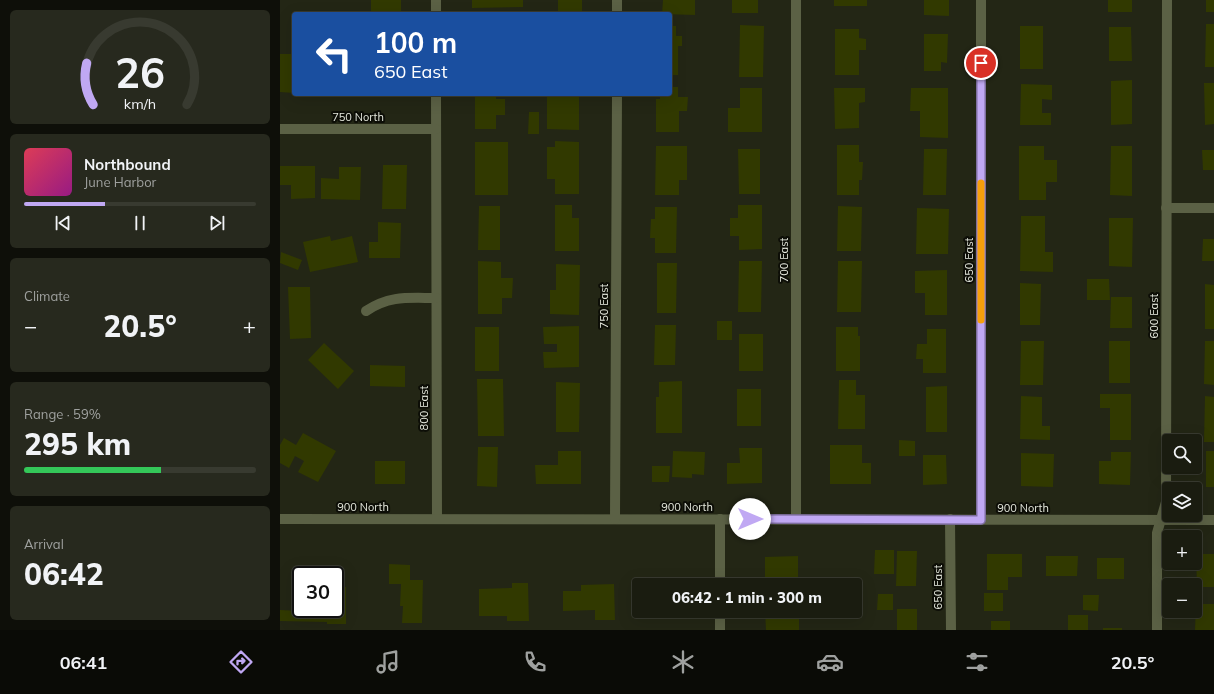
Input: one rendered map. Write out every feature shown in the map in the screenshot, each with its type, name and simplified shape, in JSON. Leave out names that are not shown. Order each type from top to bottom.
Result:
[{"type":"street","points":[[436,0],[436,12]]},
{"type":"street","points":[[617,0],[617,12]]},
{"type":"street","name":"700 East","points":[[796,0],[796,519]]},
{"type":"street","name":"650 East","points":[[981,0],[981,520]]},
{"type":"street","name":"600 East","points":[[1157,630],[1157,533],[1166,502],[1167,0]]},
{"type":"street","name":"800 East","points":[[436,96],[437,519]]},
{"type":"street","name":"750 East","points":[[615,519],[616,96]]},
{"type":"street","name":"750 North","points":[[280,129],[436,129]]},
{"type":"street","points":[[1166,208],[1214,208]]},
{"type":"street","points":[[366,311],[376,304],[388,300],[401,298],[436,298]]},
{"type":"street","name":"900 North","points":[[280,519],[1214,520]]},
{"type":"street","points":[[720,519],[720,578]]},
{"type":"street","name":"650 East","points":[[950,519],[951,630]]},
{"type":"street","points":[[720,618],[720,630]]},
{"type":"building","points":[[371,0],[401,0],[401,12],[371,12]]},
{"type":"building","points":[[472,0],[523,0],[523,7],[472,8]]},
{"type":"building","points":[[558,0],[582,0],[582,12],[558,12]]},
{"type":"building","points":[[663,0],[695,0],[695,15],[672,14],[672,12],[662,12]]},
{"type":"building","points":[[732,0],[758,0],[758,13],[732,13]]},
{"type":"building","points":[[834,0],[867,0],[867,6],[834,6]]},
{"type":"building","points":[[924,0],[949,0],[949,16],[924,15]]},
{"type":"building","points":[[1108,0],[1132,0],[1132,12],[1108,12]]},
{"type":"building","points":[[1206,0],[1214,0],[1214,12],[1206,12]]},
{"type":"building","points":[[1206,24],[1214,24],[1214,67],[1205,67]]},
{"type":"building","points":[[740,25],[764,26],[763,77],[739,77]]},
{"type":"building","points":[[672,26],[676,26],[676,36],[682,36],[682,46],[678,46],[678,75],[672,75]]},
{"type":"building","points":[[1020,26],[1043,26],[1043,69],[1020,69]]},
{"type":"building","points":[[1109,27],[1131,27],[1132,61],[1109,61]]},
{"type":"building","points":[[835,29],[859,29],[859,38],[866,39],[866,50],[859,50],[859,75],[835,75]]},
{"type":"building","points":[[924,34],[948,34],[947,63],[941,62],[941,71],[924,71]]},
{"type":"building","points":[[280,54],[292,54],[292,93],[280,92]]},
{"type":"building","points":[[1132,80],[1132,124],[1111,125],[1111,81]]},
{"type":"building","points":[[1204,83],[1214,83],[1214,124],[1205,125]]},
{"type":"building","points":[[1021,84],[1052,85],[1052,100],[1042,99],[1042,113],[1051,113],[1051,125],[1020,125]]},
{"type":"building","points":[[672,87],[678,87],[678,97],[688,97],[687,111],[679,111],[679,132],[656,132],[656,99],[660,99],[660,96],[672,96]]},
{"type":"building","points":[[740,88],[762,88],[762,132],[728,132],[728,108],[740,108]]},
{"type":"building","points":[[834,88],[865,88],[865,102],[859,103],[859,128],[835,129]]},
{"type":"building","points":[[911,88],[948,88],[948,138],[920,137],[920,111],[910,111]]},
{"type":"building","points":[[475,96],[496,96],[496,99],[505,99],[505,115],[496,115],[496,129],[475,129]]},
{"type":"building","points":[[547,96],[579,96],[579,130],[547,129]]},
{"type":"building","points":[[529,112],[539,112],[539,134],[528,134]]},
{"type":"building","points":[[555,141],[579,142],[579,194],[555,194],[555,179],[547,179],[547,147],[555,147]]},
{"type":"building","points":[[475,142],[508,142],[508,195],[475,195]]},
{"type":"building","points":[[837,145],[859,145],[859,162],[863,162],[862,180],[859,180],[859,195],[837,195]]},
{"type":"building","points":[[656,146],[687,146],[687,180],[679,180],[679,195],[655,195]]},
{"type":"building","points":[[1019,146],[1044,146],[1044,160],[1057,160],[1057,182],[1046,182],[1046,200],[1019,200]]},
{"type":"building","points":[[1111,146],[1132,146],[1132,196],[1110,195]]},
{"type":"building","points":[[738,149],[760,149],[760,194],[739,194]]},
{"type":"building","points":[[924,149],[947,149],[946,195],[923,195]]},
{"type":"building","points":[[1202,150],[1214,150],[1214,170],[1203,170]]},
{"type":"building","points":[[383,165],[407,165],[406,209],[382,209]]},
{"type":"building","points":[[280,166],[315,166],[315,198],[291,199],[291,185],[280,185]]},
{"type":"building","points":[[339,167],[361,167],[360,200],[321,199],[321,178],[339,179]]},
{"type":"building","points":[[555,205],[572,205],[572,218],[579,218],[579,251],[555,251]]},
{"type":"building","points":[[738,205],[762,205],[762,249],[739,250],[739,236],[730,236],[730,218],[738,218]]},
{"type":"building","points":[[479,206],[500,206],[500,250],[478,250]]},
{"type":"building","points":[[838,206],[862,207],[861,251],[837,251]]},
{"type":"building","points":[[655,207],[677,207],[676,253],[655,253],[655,238],[650,238],[651,219],[655,219]]},
{"type":"building","points":[[917,208],[949,209],[948,254],[916,254]]},
{"type":"building","points":[[1021,216],[1045,216],[1045,252],[1053,252],[1053,272],[1020,271]]},
{"type":"building","points":[[1109,218],[1133,218],[1132,267],[1109,266]]},
{"type":"building","points":[[378,222],[401,223],[400,258],[369,258],[369,242],[378,242]]},
{"type":"building","points":[[330,236],[331,241],[352,236],[358,262],[310,272],[303,242]]},
{"type":"building","points":[[1203,239],[1214,239],[1214,261],[1202,261]]},
{"type":"building","points":[[281,252],[302,260],[298,270],[280,263]]},
{"type":"building","points":[[478,261],[501,262],[501,278],[513,278],[512,298],[502,298],[502,314],[478,314]]},
{"type":"building","points":[[739,261],[762,261],[761,312],[738,312]]},
{"type":"building","points":[[838,261],[862,261],[861,312],[837,312]]},
{"type":"building","points":[[657,263],[677,263],[676,313],[657,313]]},
{"type":"building","points":[[556,264],[580,265],[579,315],[550,314],[550,290],[556,290]]},
{"type":"building","points":[[947,270],[947,315],[925,315],[925,293],[915,293],[915,271]]},
{"type":"building","points":[[1087,279],[1109,279],[1110,300],[1087,300]]},
{"type":"building","points":[[1020,283],[1041,284],[1040,325],[1020,325]]},
{"type":"building","points":[[1205,284],[1214,285],[1214,329],[1205,329]]},
{"type":"building","points":[[288,287],[310,287],[311,338],[290,339]]},
{"type":"building","points":[[1111,297],[1132,297],[1132,328],[1110,328]]},
{"type":"building","points":[[717,321],[732,321],[732,340],[717,340]]},
{"type":"building","points":[[655,325],[676,325],[675,365],[654,365]]},
{"type":"building","points":[[579,326],[579,367],[544,368],[543,352],[557,352],[557,344],[544,344],[543,327]]},
{"type":"building","points":[[475,327],[499,327],[499,371],[475,371]]},
{"type":"building","points":[[836,327],[858,327],[858,336],[860,336],[860,371],[836,371]]},
{"type":"building","points":[[927,329],[946,329],[946,373],[923,373],[923,359],[916,359],[917,344],[927,344]]},
{"type":"building","points":[[739,334],[763,334],[763,371],[739,371]]},
{"type":"building","points":[[1021,341],[1044,341],[1043,385],[1020,385]]},
{"type":"building","points":[[1109,341],[1130,341],[1130,383],[1109,383]]},
{"type":"building","points":[[1205,341],[1214,341],[1214,385],[1204,384]]},
{"type":"building","points":[[324,343],[354,371],[338,389],[308,360]]},
{"type":"building","points":[[370,365],[405,366],[405,387],[370,386]]},
{"type":"building","points":[[477,379],[503,379],[504,436],[478,436]]},
{"type":"building","points":[[839,380],[856,380],[856,395],[865,395],[865,429],[838,429]]},
{"type":"building","points":[[682,381],[682,433],[656,433],[656,397],[659,397],[659,382]]},
{"type":"building","points":[[556,382],[580,383],[579,432],[556,432]]},
{"type":"building","points":[[947,386],[947,432],[926,432],[926,387]]},
{"type":"building","points":[[737,389],[761,389],[761,426],[737,426]]},
{"type":"building","points":[[1100,394],[1131,394],[1131,440],[1110,440],[1110,408],[1100,408]]},
{"type":"building","points":[[1021,396],[1042,397],[1042,426],[1050,426],[1050,440],[1020,439]]},
{"type":"building","points":[[1205,396],[1214,397],[1214,442],[1204,442]]},
{"type":"building","points":[[303,433],[336,451],[318,482],[298,472],[304,461],[295,456],[289,468],[280,463],[280,445],[284,438],[296,445]]},
{"type":"building","points":[[899,440],[915,441],[915,456],[899,456]]},
{"type":"building","points":[[830,445],[862,445],[862,463],[871,463],[871,484],[830,484]]},
{"type":"building","points":[[478,447],[498,447],[497,487],[477,486]]},
{"type":"building","points":[[739,448],[762,448],[762,483],[727,484],[727,463],[740,463]]},
{"type":"building","points":[[558,451],[581,451],[581,484],[536,484],[535,465],[558,465]]},
{"type":"building","points":[[673,451],[705,452],[704,475],[692,474],[692,478],[672,477]]},
{"type":"building","points":[[1206,451],[1214,451],[1214,487],[1206,487]]},
{"type":"building","points":[[1111,452],[1131,452],[1130,485],[1099,484],[1099,461],[1111,461]]},
{"type":"building","points":[[1021,453],[1054,454],[1053,487],[1021,486]]},
{"type":"building","points":[[923,455],[946,455],[947,484],[923,485]]},
{"type":"building","points":[[375,461],[405,461],[405,484],[375,484]]},
{"type":"building","points":[[652,466],[670,466],[669,482],[652,482]]},
{"type":"building","points":[[875,550],[894,550],[894,574],[874,574]]},
{"type":"building","points":[[897,551],[917,551],[916,586],[896,586]]},
{"type":"building","points":[[987,554],[1022,554],[1022,577],[1008,577],[1008,590],[987,590]]},
{"type":"building","points":[[1202,554],[1214,554],[1214,587],[1202,587],[1202,578],[1197,578],[1196,570],[1202,570]]},
{"type":"building","points":[[798,556],[798,578],[765,578],[765,557]]},
{"type":"building","points":[[1046,556],[1078,556],[1077,576],[1046,576]]},
{"type":"building","points":[[1097,558],[1124,558],[1124,579],[1097,579]]},
{"type":"building","points":[[389,564],[410,565],[410,580],[423,580],[422,623],[402,623],[403,606],[400,606],[401,584],[389,584]]},
{"type":"building","points":[[512,583],[528,583],[529,621],[507,621],[507,616],[479,616],[479,589],[512,588]]},
{"type":"building","points":[[614,584],[615,620],[595,620],[595,610],[563,611],[563,591],[581,591],[581,585]]},
{"type":"building","points":[[344,587],[346,587],[346,624],[280,621],[280,610],[292,611],[292,618],[344,618]]},
{"type":"building","points":[[984,593],[1003,593],[1003,611],[984,611]]},
{"type":"building","points":[[878,594],[893,594],[893,610],[877,610]]},
{"type":"building","points":[[1083,595],[1099,595],[1098,611],[1083,610]]},
{"type":"building","points":[[1202,604],[1214,604],[1214,630],[1195,630],[1195,618],[1202,618]]},
{"type":"building","points":[[897,609],[917,609],[917,630],[897,630]]},
{"type":"building","points":[[1068,615],[1088,615],[1088,630],[1068,630]]},
{"type":"building","points":[[765,618],[799,618],[799,630],[766,630]]},
{"type":"building","points":[[991,621],[1010,621],[1010,630],[991,630]]},
{"type":"building","points":[[1103,628],[1122,628],[1122,630],[1103,630]]},
{"type":"slow traffic","points":[[981,183],[981,320]]},
{"type":"route","points":[[750,519],[981,520],[981,63]]}]
